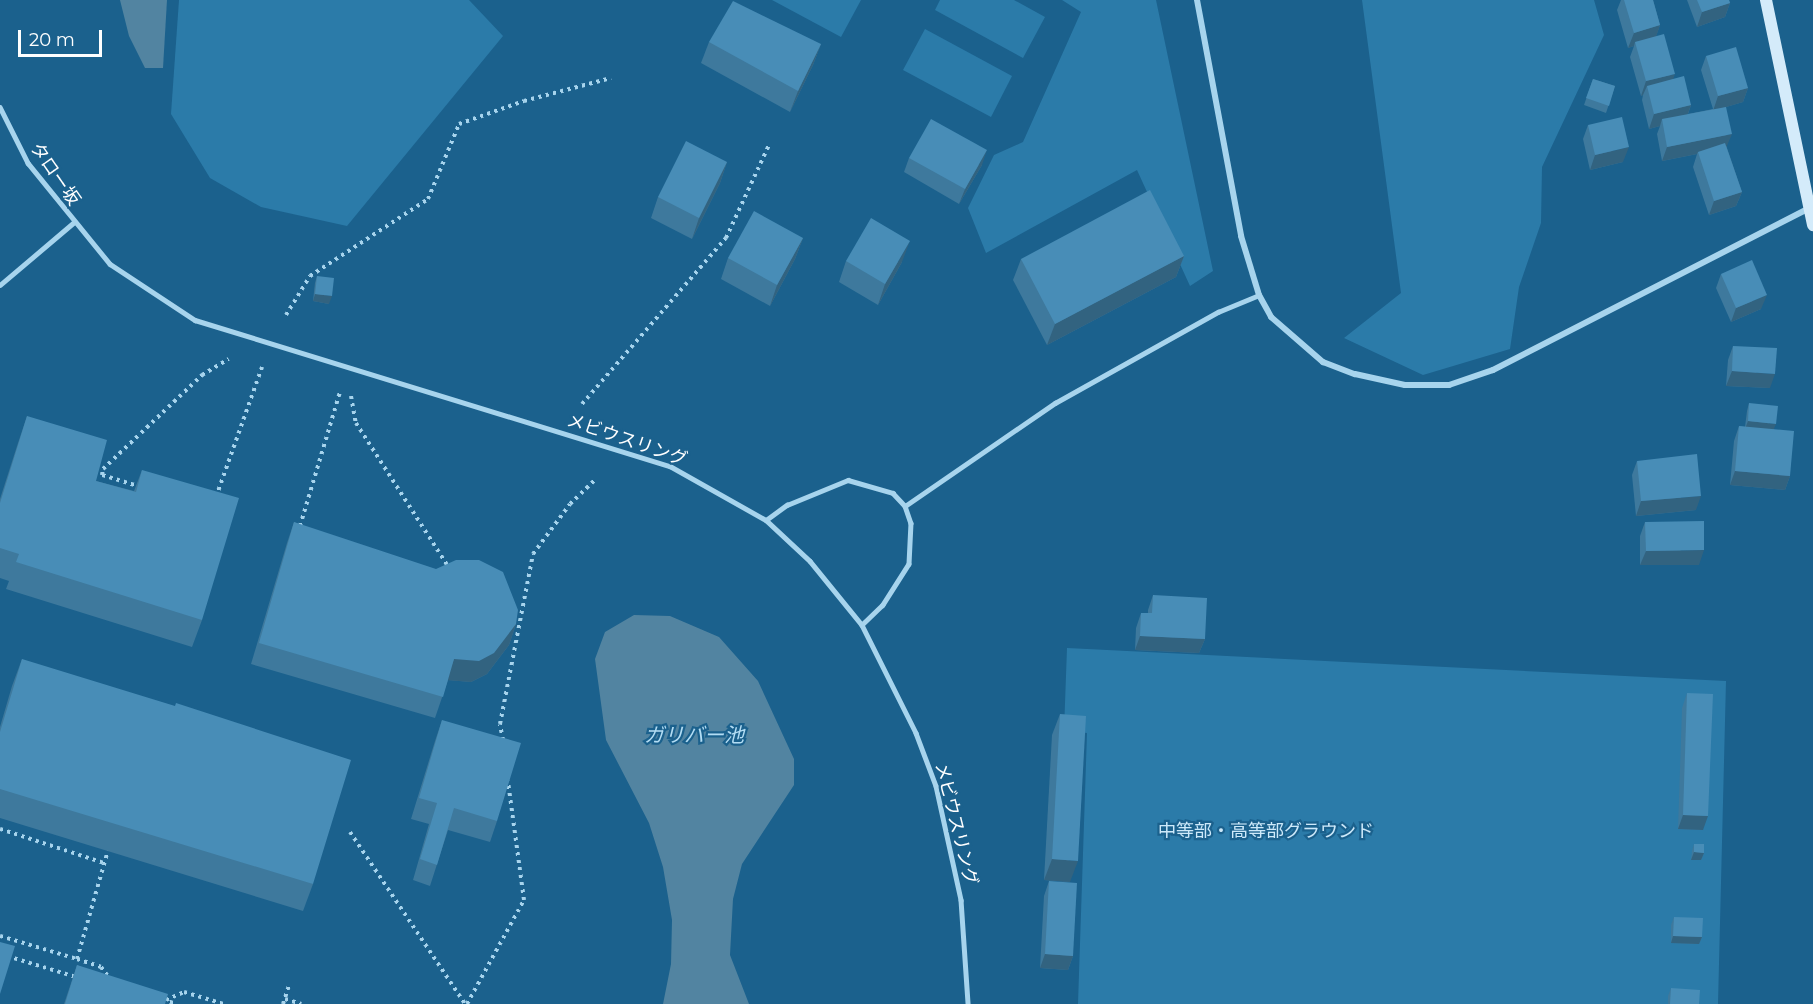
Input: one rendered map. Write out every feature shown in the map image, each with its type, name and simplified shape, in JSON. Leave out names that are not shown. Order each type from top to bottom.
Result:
[{"type":"street","points":[[1197,0],[1241,236],[1259,295],[1271,317],[1323,362],[1355,374],[1405,385],[1449,385],[1493,370],[1809,208]]},
{"type":"street","points":[[1766,0],[1813,225]]},
{"type":"lane","name":"タロー坂","points":[[0,107],[28,164],[73,223]]},
{"type":"lane","points":[[0,285],[73,223]]},
{"type":"lane","name":"メビウスリング","points":[[73,223],[110,264],[195,320],[670,466],[766,520],[810,561],[862,624],[912,724],[936,786],[961,900],[968,1004]]},
{"type":"lane","points":[[905,506],[1055,403],[1218,312],[1259,295]]},
{"type":"lane","points":[[766,520],[787,505],[848,480],[893,493],[905,506],[911,524],[909,564],[883,605],[862,624]]},
{"type":"path","points":[[286,315],[310,276],[428,199],[459,124],[524,101],[611,78]]},
{"type":"path","points":[[582,404],[726,238],[769,145]]},
{"type":"path","points":[[146,488],[102,475],[103,469],[202,375],[229,359]]},
{"type":"path","points":[[212,509],[262,367]]},
{"type":"path","points":[[297,533],[340,392]]},
{"type":"path","points":[[351,396],[356,423],[454,576]]},
{"type":"path","points":[[503,746],[500,724],[533,554],[570,504],[597,478]]},
{"type":"path","points":[[350,832],[466,1004],[525,900],[508,779]]},
{"type":"path","points":[[0,829],[104,863]]},
{"type":"path","points":[[77,959],[111,840]]},
{"type":"path","points":[[0,936],[101,967],[112,982],[105,983]]},
{"type":"path","points":[[0,954],[87,981]]},
{"type":"path","points":[[289,985],[284,1001],[301,1004]]},
{"type":"path","points":[[166,1000],[184,992],[224,1004]]},
{"type":"path","points":[[155,996],[176,1004]]},
{"type":"green space","points":[[179,0],[469,0],[503,36],[347,226],[261,207],[210,178],[171,114]]},
{"type":"green space","points":[[772,0],[861,0],[841,37]]},
{"type":"green space","points":[[940,0],[1014,0],[1045,17],[1023,58],[935,10]]},
{"type":"green space","points":[[1062,0],[1156,0],[1213,271],[1190,286],[1137,170],[986,253],[968,208],[994,155],[1023,142],[1081,12]]},
{"type":"green space","points":[[1362,0],[1594,0],[1604,35],[1542,167],[1541,223],[1519,287],[1510,349],[1423,375],[1344,338],[1401,293]]},
{"type":"green space","points":[[925,29],[1012,76],[991,117],[903,70]]},
{"type":"green space","name":"中等部・高等部グラウンド","points":[[1067,648],[1726,681],[1718,1004],[1078,1004],[1087,733],[1064,731]]},
{"type":"water","points":[[120,0],[167,0],[163,68],[145,68],[129,36]]},
{"type":"water","name":"ガリバー池","points":[[634,615],[670,616],[719,637],[758,681],[794,759],[794,785],[742,864],[733,899],[730,955],[749,1004],[663,1004],[671,964],[672,920],[663,867],[649,823],[606,740],[595,659],[605,632]]},
{"type":"building","points":[[1624,0],[1653,0],[1660,25],[1634,33]]},
{"type":"building","points":[[1697,0],[1729,0],[1730,3],[1702,12]]},
{"type":"building","points":[[733,1],[821,44],[798,91],[709,42]]},
{"type":"building","points":[[1664,34],[1675,74],[1646,81],[1635,42]]},
{"type":"building","points":[[1736,47],[1748,88],[1718,96],[1706,56]]},
{"type":"building","points":[[1684,76],[1691,105],[1654,114],[1647,86]]},
{"type":"building","points":[[1593,79],[1615,86],[1609,106],[1586,98]]},
{"type":"building","points":[[1726,107],[1732,134],[1667,147],[1662,119]]},
{"type":"building","points":[[1622,117],[1629,147],[1595,155],[1588,125]]},
{"type":"building","points":[[931,119],[987,150],[965,189],[909,158]]},
{"type":"building","points":[[686,141],[727,162],[699,218],[658,197]]},
{"type":"building","points":[[1725,143],[1742,192],[1714,201],[1698,152]]},
{"type":"building","points":[[1150,190],[1184,256],[1055,324],[1021,259]]},
{"type":"building","points":[[754,211],[803,238],[777,285],[728,258]]},
{"type":"building","points":[[871,218],[910,241],[885,284],[846,261]]},
{"type":"building","points":[[1752,260],[1767,295],[1736,308],[1721,274]]},
{"type":"building","points":[[317,276],[334,278],[332,296],[315,294]]},
{"type":"building","points":[[1733,346],[1777,348],[1775,374],[1732,371]]},
{"type":"building","points":[[1749,403],[1778,406],[1776,424],[1748,421]]},
{"type":"building","points":[[27,416],[107,440],[96,481],[136,492],[142,470],[239,498],[202,620],[16,562],[19,554],[0,548],[0,503]]},
{"type":"building","points":[[1739,426],[1794,431],[1790,476],[1735,471]]},
{"type":"building","points":[[1697,454],[1701,496],[1641,501],[1637,461]]},
{"type":"building","points":[[1704,521],[1704,550],[1646,551],[1645,522]]},
{"type":"building","points":[[294,522],[436,569],[456,560],[479,560],[503,572],[518,610],[516,624],[494,653],[479,661],[454,659],[443,697],[259,643]]},
{"type":"building","points":[[1153,595],[1207,598],[1205,639],[1140,636],[1141,613],[1152,613]]},
{"type":"building","points":[[22,659],[175,706],[176,703],[351,760],[313,884],[0,789],[0,732]]},
{"type":"building","points":[[1687,693],[1713,694],[1708,816],[1683,815]]},
{"type":"building","points":[[1060,714],[1086,716],[1078,861],[1052,859]]},
{"type":"building","points":[[442,720],[521,743],[497,821],[454,808],[437,865],[420,859],[437,803],[419,798]]},
{"type":"building","points":[[1694,844],[1704,844],[1704,853],[1694,852]]},
{"type":"building","points":[[1049,881],[1077,883],[1073,956],[1045,954]]},
{"type":"building","points":[[1674,917],[1703,918],[1702,937],[1673,936]]},
{"type":"building","points":[[0,942],[15,946],[0,994]]},
{"type":"building","points":[[77,965],[168,994],[165,1004],[65,1004]]},
{"type":"building","points":[[1671,988],[1700,990],[1699,1004],[1670,1004]]}]
